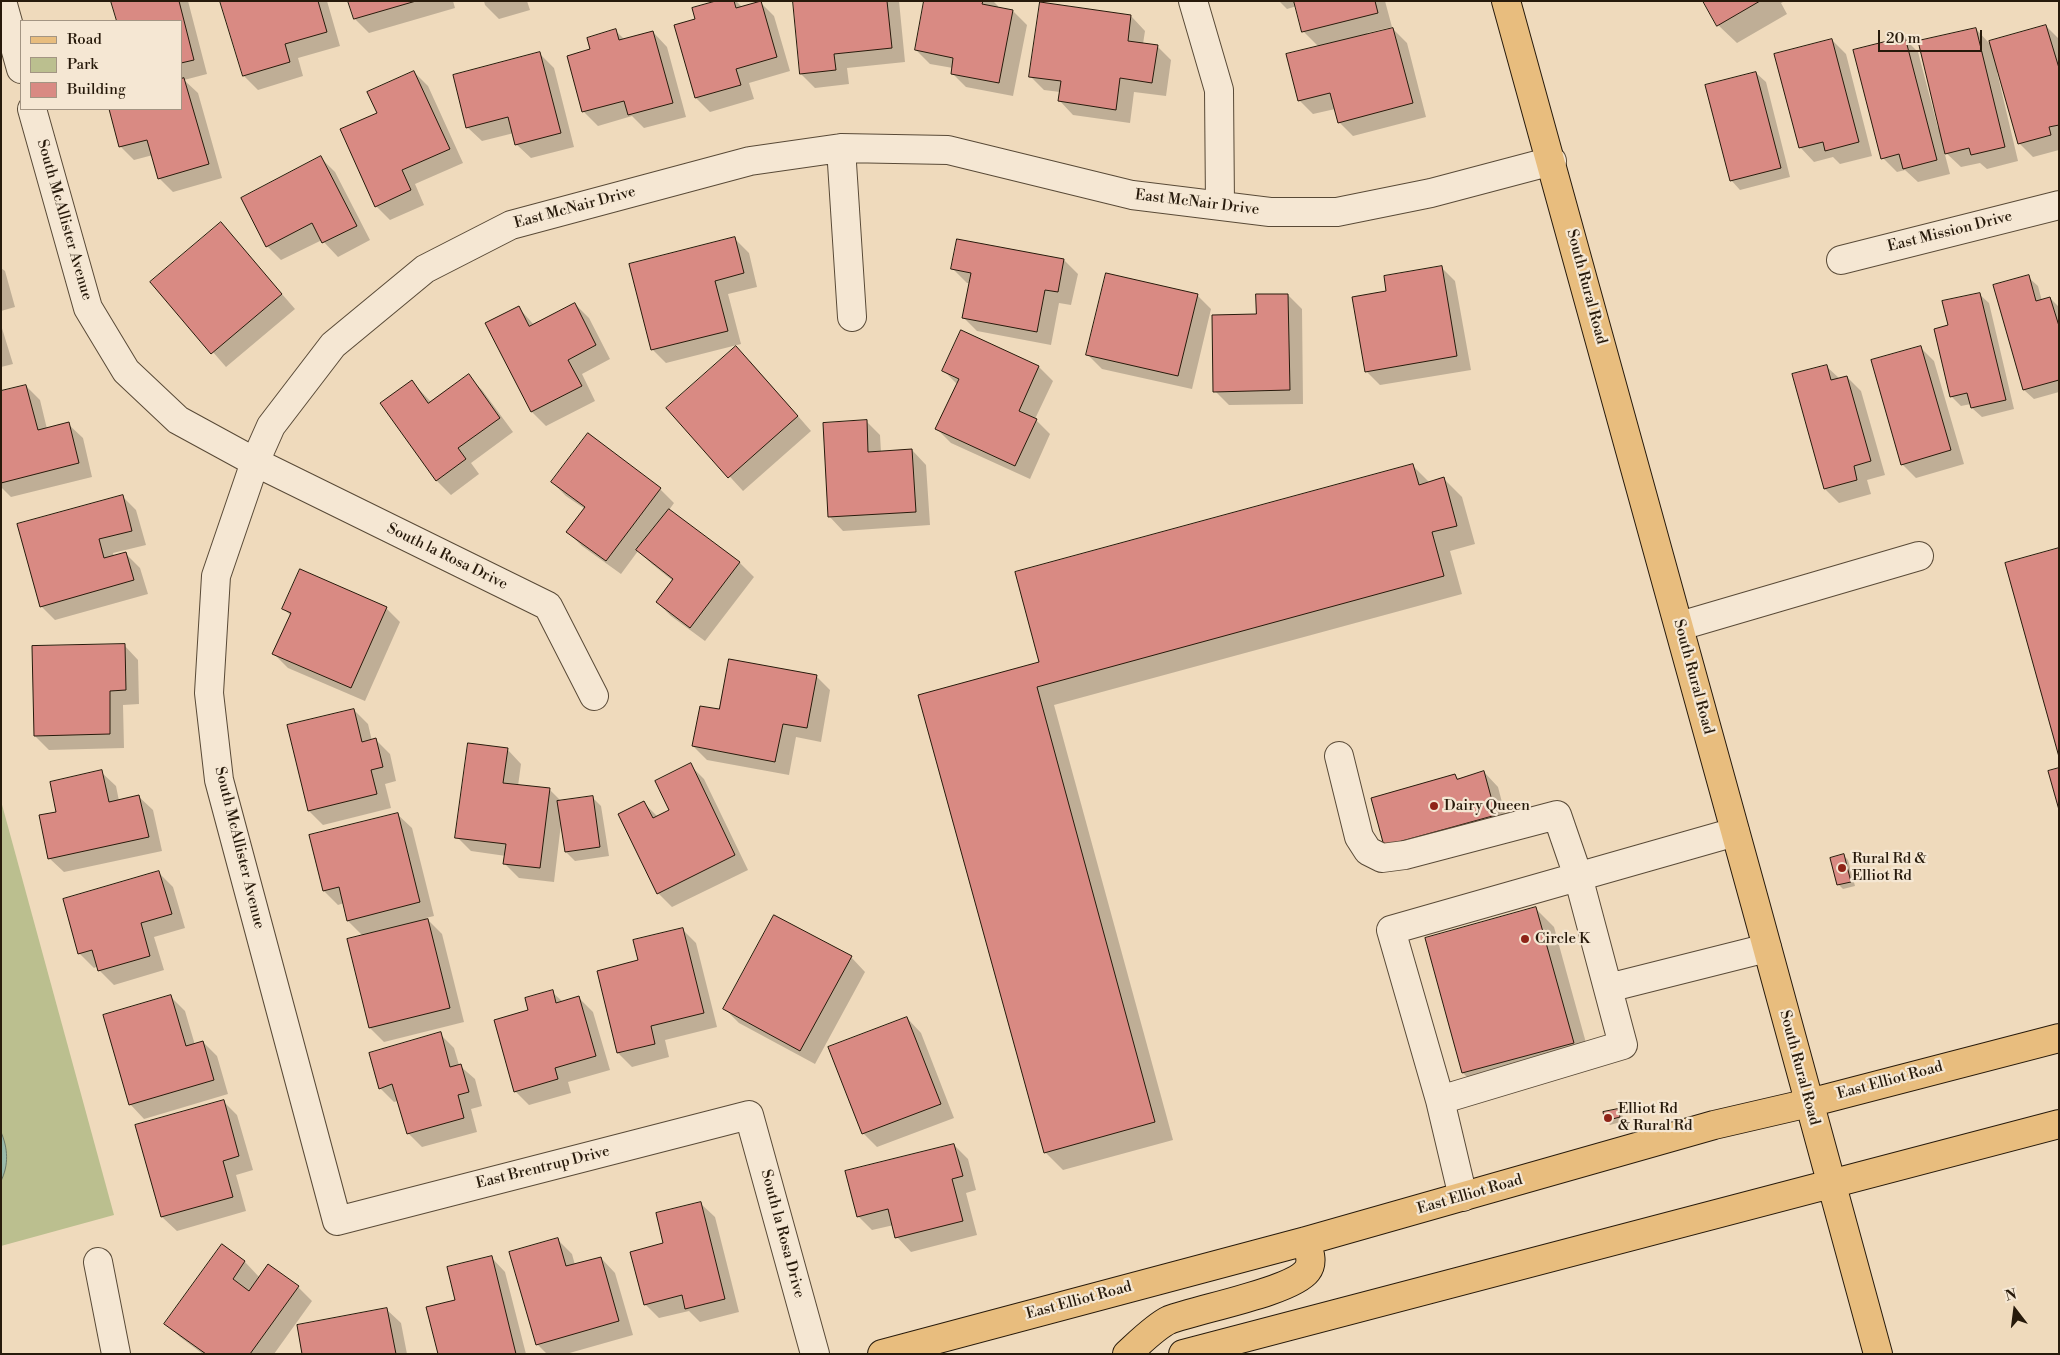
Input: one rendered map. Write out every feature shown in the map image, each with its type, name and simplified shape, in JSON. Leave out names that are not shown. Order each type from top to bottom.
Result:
[{"type":"main road","name":"South Rural Road","points":[[1506,1],[1680,626],[1734,832],[1878,1354]]},
{"type":"main road","name":"East Elliot Road","points":[[882,1354],[1306,1241],[1714,1125],[1809,1103],[2059,1038]]},
{"type":"main road","points":[[1183,1354],[2059,1124]]},
{"type":"main road","points":[[1127,1354],[1167,1321],[1271,1290],[1293,1281],[1307,1272],[1311,1262],[1306,1241]]},
{"type":"street","points":[[2,1],[20,65]]},
{"type":"street","points":[[1193,1],[1219,90],[1220,205]]},
{"type":"street","name":"South McAllister Avenue","points":[[32,110],[88,308],[126,371],[178,420],[255,462],[216,576],[209,694],[219,780],[337,1221]]},
{"type":"street","points":[[841,148],[852,317]]},
{"type":"street","name":"East McNair Drive","points":[[255,462],[271,426],[333,345],[425,269],[511,225],[750,161],[841,148],[948,150],[1132,195],[1270,212],[1337,212],[1431,193],[1552,162]]},
{"type":"street","name":"East Mission Drive","points":[[1841,260],[2059,205]]},
{"type":"street","name":"South la Rosa Drive","points":[[255,462],[548,606],[594,696]]},
{"type":"street","points":[[1680,626],[1919,556]]},
{"type":"street","points":[[1340,756],[1358,837],[1368,851],[1382,858],[1405,855],[1556,815],[1578,876],[1623,1045],[1440,1100]]},
{"type":"street","points":[[1463,1197],[1440,1100],[1391,930],[1734,832]]},
{"type":"street","points":[[1608,988],[1767,948]]},
{"type":"street","name":"South la Rosa Drive","points":[[749,1115],[815,1354]]},
{"type":"street","name":"East Brentrup Drive","points":[[337,1221],[749,1115]]},
{"type":"street","points":[[98,1262],[116,1354]]},
{"type":"green space","points":[[1,801],[114,1215],[1,1246]]},
{"type":"shaded area","points":[[1,1132],[7,1156],[4,1175],[1,1181]]},
{"type":"building","points":[[111,1],[179,1],[194,60],[182,63],[182,20],[117,20]]},
{"type":"building","points":[[220,1],[318,1],[327,32],[285,44],[290,62],[243,76]]},
{"type":"building","points":[[348,1],[416,1],[354,19]]},
{"type":"building","points":[[716,1],[734,1],[736,8],[761,1],[777,57],[736,69],[741,85],[695,98],[674,25],[695,19],[692,8]]},
{"type":"building","points":[[793,1],[887,1],[892,48],[834,54],[836,70],[800,74]]},
{"type":"building","points":[[924,1],[983,1],[982,4],[1013,10],[999,83],[951,74],[953,58],[915,50]]},
{"type":"building","points":[[1294,1],[1375,1],[1378,13],[1302,32]]},
{"type":"building","points":[[1703,1],[1760,1],[1717,26]]},
{"type":"building","points":[[1040,2],[1131,15],[1128,41],[1158,45],[1152,83],[1120,78],[1116,110],[1058,101],[1061,81],[1029,77]]},
{"type":"building","points":[[2046,25],[2059,68],[2059,125],[2049,127],[2051,135],[2018,144],[1989,41]]},
{"type":"building","points":[[1393,28],[1413,103],[1338,123],[1330,93],[1298,101],[1286,54]]},
{"type":"building","points":[[1976,28],[2005,147],[1971,155],[1969,148],[1945,154],[1918,41]]},
{"type":"building","points":[[616,29],[619,40],[653,31],[673,103],[628,115],[624,101],[582,112],[567,56],[590,49],[587,38]]},
{"type":"building","points":[[1905,37],[1937,160],[1903,169],[1899,154],[1881,159],[1853,50]]},
{"type":"building","points":[[1832,39],[1859,142],[1825,151],[1823,142],[1799,148],[1774,54]]},
{"type":"building","points":[[540,52],[561,133],[515,145],[508,117],[466,128],[453,75]]},
{"type":"building","points":[[414,71],[450,149],[402,170],[411,190],[375,207],[340,129],[377,113],[367,92]]},
{"type":"building","points":[[1756,72],[1781,168],[1730,181],[1705,85]]},
{"type":"building","points":[[184,78],[209,164],[158,179],[147,140],[119,147],[109,110],[182,110],[182,79]]},
{"type":"building","points":[[321,156],[357,226],[322,243],[312,223],[266,247],[241,198]]},
{"type":"building","points":[[221,222],[282,294],[211,354],[150,282]]},
{"type":"building","points":[[735,237],[744,273],[715,281],[728,331],[651,350],[629,264]]},
{"type":"building","points":[[957,239],[1064,259],[1058,292],[1045,290],[1037,332],[962,318],[971,273],[951,269]]},
{"type":"building","points":[[1442,266],[1457,356],[1365,372],[1352,297],[1386,291],[1384,276]]},
{"type":"building","points":[[1106,273],[1198,294],[1178,376],[1086,355]]},
{"type":"building","points":[[2029,275],[2036,301],[2050,297],[2059,326],[2059,380],[2023,390],[1993,285]]},
{"type":"building","points":[[1980,293],[2006,400],[1971,408],[1967,393],[1950,397],[1934,329],[1948,325],[1942,301]]},
{"type":"building","points":[[1256,294],[1288,294],[1290,390],[1213,392],[1212,315],[1256,314]]},
{"type":"building","points":[[575,303],[596,345],[568,360],[582,386],[531,412],[485,323],[519,306],[529,326]]},
{"type":"building","points":[[961,330],[1039,366],[1019,411],[1037,419],[1015,466],[935,429],[959,379],[942,371]]},
{"type":"building","points":[[736,346],[798,416],[728,478],[666,408]]},
{"type":"building","points":[[1921,346],[1951,450],[1901,465],[1871,360]]},
{"type":"building","points":[[1827,365],[1831,380],[1847,376],[1871,461],[1854,466],[1857,480],[1824,489],[1792,374]]},
{"type":"building","points":[[469,374],[500,418],[458,448],[466,459],[436,481],[380,403],[412,380],[428,403]]},
{"type":"building","points":[[26,385],[38,430],[69,422],[79,463],[1,483],[1,391]]},
{"type":"building","points":[[867,420],[868,452],[912,449],[916,512],[828,517],[823,423]]},
{"type":"building","points":[[588,433],[661,488],[606,561],[566,532],[585,507],[551,482]]},
{"type":"building","points":[[1413,464],[1419,485],[1444,477],[1457,526],[1432,532],[1444,576],[1037,687],[1155,1122],[1044,1153],[918,695],[1039,662],[1015,572]]},
{"type":"building","points":[[123,495],[132,531],[99,539],[104,558],[126,552],[134,580],[40,607],[17,524]]},
{"type":"building","points":[[669,509],[740,562],[690,628],[656,602],[673,579],[636,550]]},
{"type":"building","points":[[2059,548],[2059,757],[2005,563]]},
{"type":"building","points":[[300,569],[387,607],[351,688],[272,654],[291,613],[282,609]]},
{"type":"building","points":[[125,644],[126,690],[110,691],[110,734],[34,736],[32,646]]},
{"type":"building","points":[[729,659],[817,675],[807,728],[783,724],[775,762],[692,746],[700,706],[719,709]]},
{"type":"building","points":[[354,709],[362,742],[376,738],[383,767],[371,770],[377,794],[308,811],[287,725]]},
{"type":"building","points":[[468,743],[508,748],[503,783],[550,788],[540,868],[503,864],[506,844],[455,838]]},
{"type":"building","points":[[691,763],[735,855],[657,894],[618,814],[644,801],[653,818],[669,810],[655,781]]},
{"type":"building","points":[[2059,768],[2059,810],[2048,771]]},
{"type":"building","points":[[102,770],[109,802],[139,795],[149,837],[48,859],[39,815],[56,812],[50,782]]},
{"type":"building","name":"Dairy Queen","points":[[1484,771],[1496,815],[1384,846],[1371,798],[1455,774],[1457,779]]},
{"type":"building","points":[[593,796],[600,847],[565,852],[557,801]]},
{"type":"building","points":[[398,813],[420,902],[347,921],[339,887],[323,891],[309,835]]},
{"type":"building","points":[[1844,854],[1851,882],[1837,885],[1830,858]]},
{"type":"building","points":[[159,871],[172,914],[141,923],[150,956],[98,971],[92,950],[78,954],[63,899]]},
{"type":"building","points":[[1536,907],[1574,1043],[1462,1073],[1425,938]]},
{"type":"building","points":[[774,915],[852,956],[800,1051],[723,1009]]},
{"type":"building","points":[[428,919],[450,1008],[369,1028],[347,939]]},
{"type":"building","points":[[683,928],[704,1013],[651,1026],[655,1044],[617,1053],[597,971],[638,960],[633,940]]},
{"type":"building","points":[[553,990],[556,1003],[579,996],[596,1056],[555,1068],[558,1079],[514,1092],[494,1020],[528,1010],[525,998]]},
{"type":"building","points":[[171,995],[186,1046],[203,1041],[214,1080],[129,1105],[103,1015]]},
{"type":"building","points":[[907,1017],[941,1104],[862,1134],[828,1047]]},
{"type":"building","points":[[441,1032],[450,1067],[461,1064],[469,1092],[458,1095],[464,1118],[407,1134],[392,1084],[379,1089],[369,1053]]},
{"type":"building","points":[[224,1100],[239,1156],[223,1161],[233,1197],[161,1217],[135,1125]]},
{"type":"building","points":[[1618,1109],[1620,1117],[1605,1121],[1603,1112]]},
{"type":"building","points":[[954,1144],[963,1176],[952,1179],[963,1221],[895,1238],[888,1209],[857,1217],[845,1171]]},
{"type":"building","points":[[701,1202],[725,1299],[685,1309],[682,1295],[644,1305],[630,1252],[663,1243],[656,1213]]},
{"type":"building","points":[[558,1238],[566,1266],[601,1257],[619,1321],[536,1345],[509,1252]]},
{"type":"building","points":[[222,1244],[245,1261],[233,1279],[249,1291],[268,1264],[299,1286],[250,1354],[206,1354],[164,1324]]},
{"type":"building","points":[[492,1256],[516,1354],[438,1354],[426,1307],[455,1300],[447,1267]]},
{"type":"building","points":[[387,1308],[396,1354],[302,1354],[297,1325]]},
{"type":"place","name":"Dairy Queen","points":[[1434,806]]},
{"type":"place","name":"Rural Rd & Elliot Rd","points":[[1842,868]]},
{"type":"place","name":"Circle K","points":[[1525,939]]},
{"type":"place","name":"Elliot Rd & Rural Rd","points":[[1608,1118]]}]
